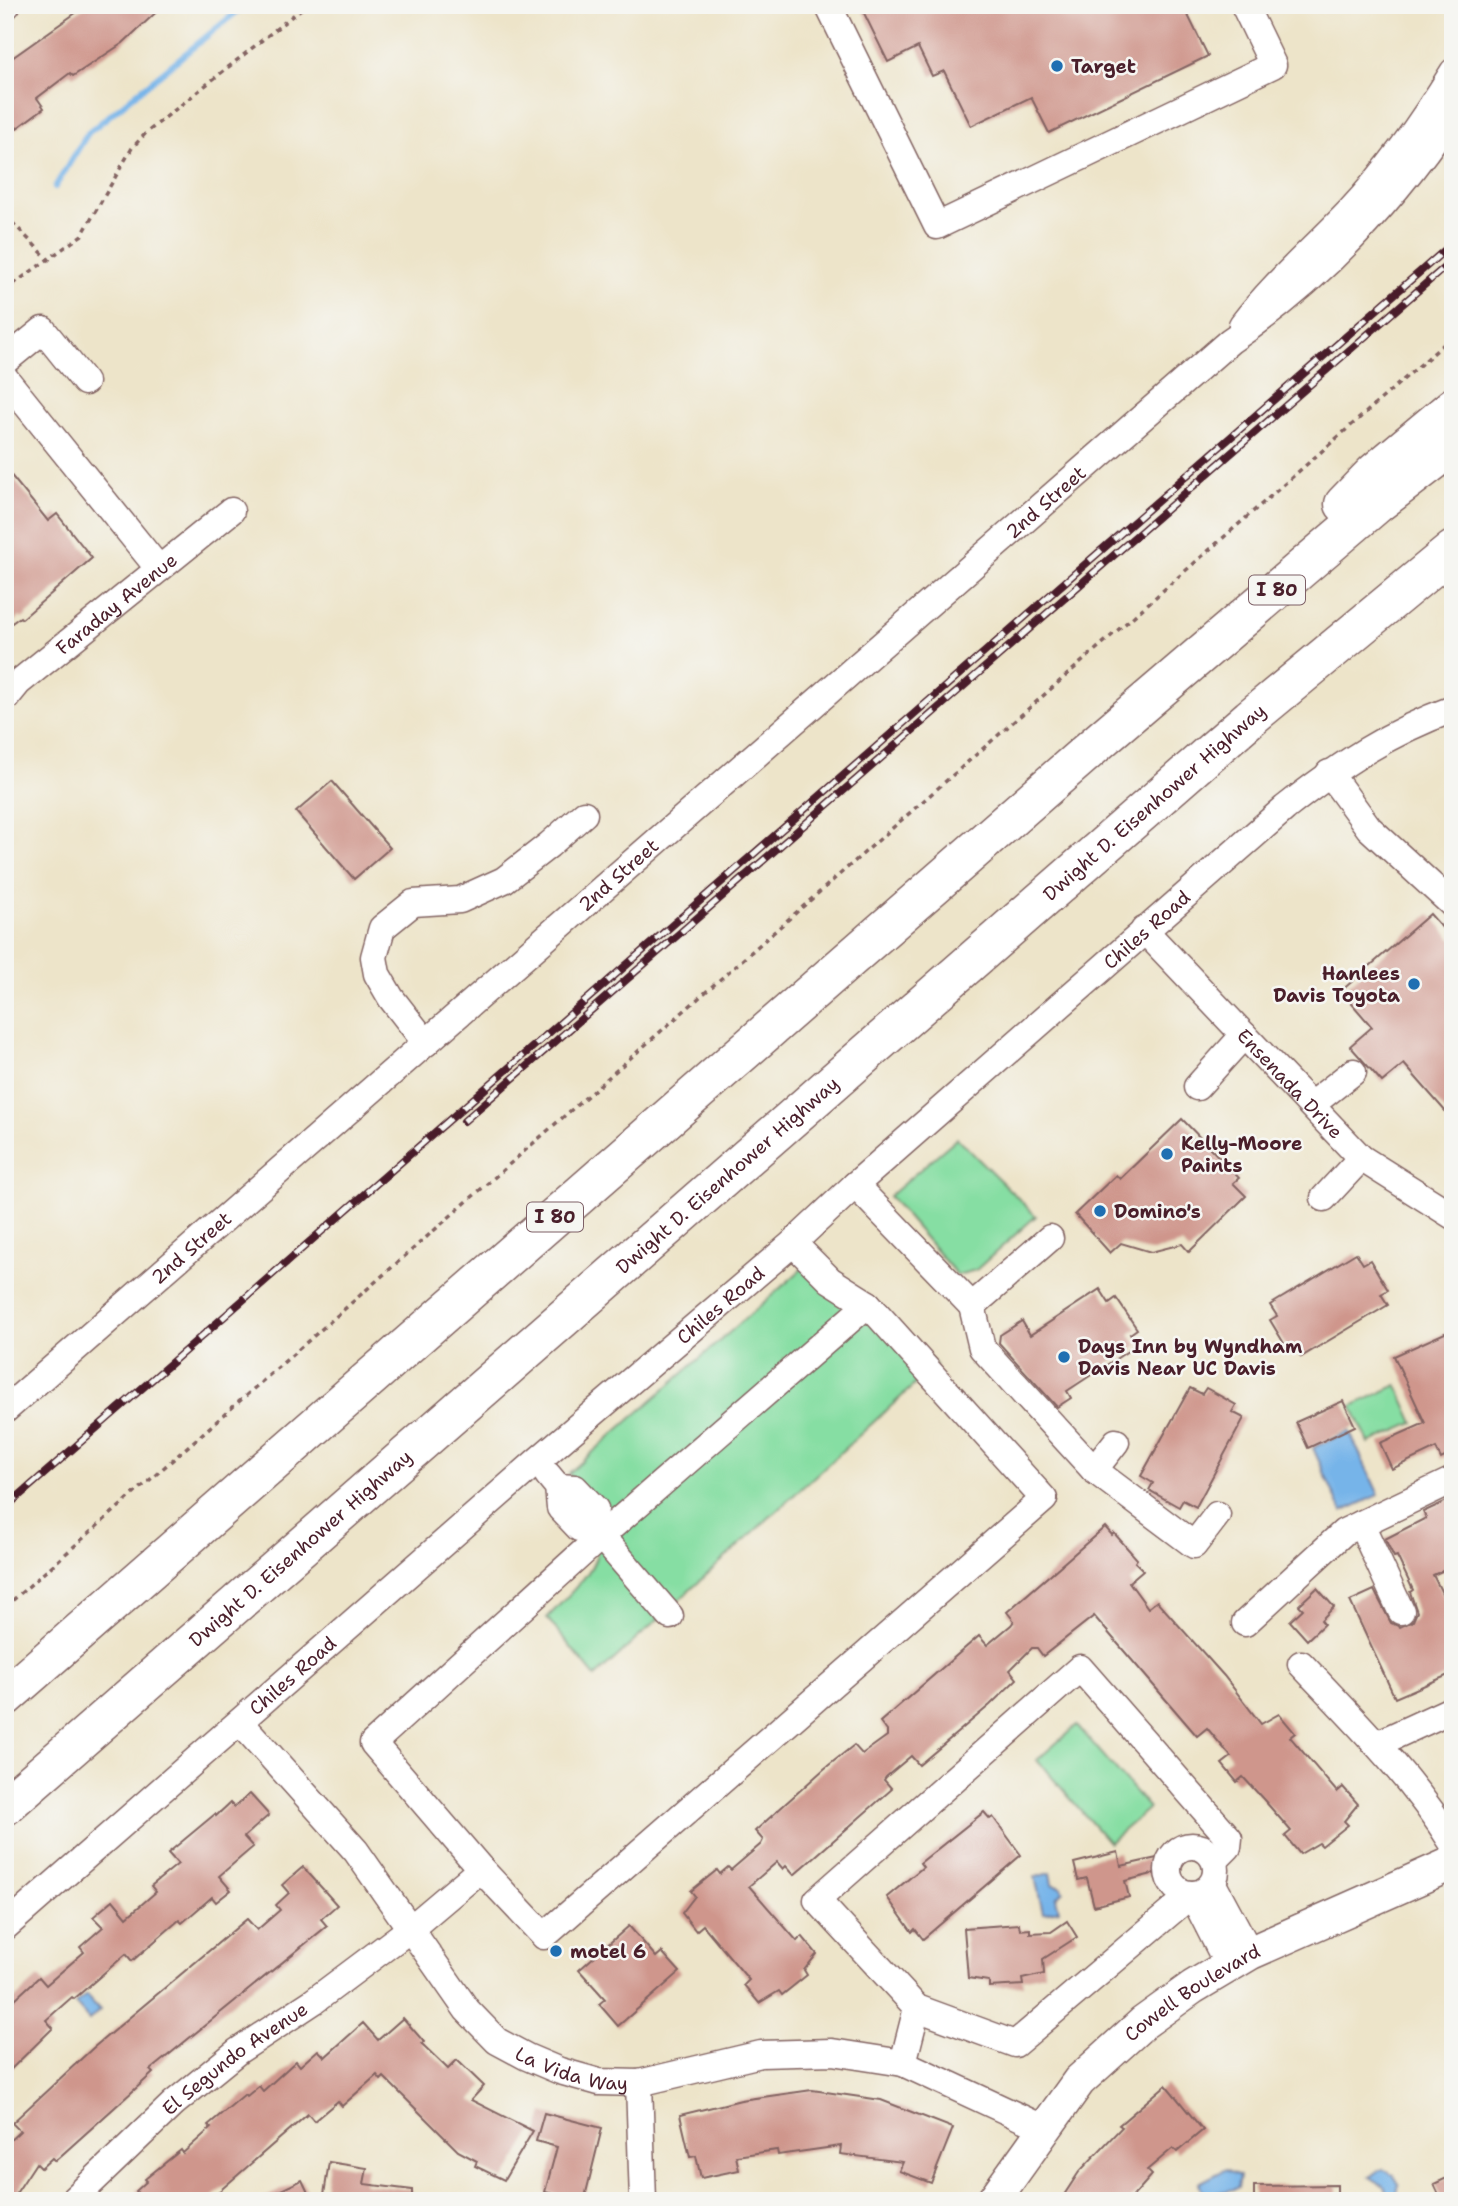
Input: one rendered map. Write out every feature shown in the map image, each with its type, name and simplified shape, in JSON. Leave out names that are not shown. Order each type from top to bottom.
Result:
[{"type":"highway","points":[[1104,737],[1237,612],[1375,472],[1453,407]]},
{"type":"highway","name":"I 80","points":[[5,1697],[1104,737],[1377,504],[1453,446]]},
{"type":"highway","name":"Dwight D. Eisenhower Highway","points":[[5,1806],[1229,737],[1453,550]]},
{"type":"main road","name":"Cowell Boulevard","points":[[993,2201],[1043,2127],[1079,2081],[1143,2023],[1239,1959],[1453,1863]]},
{"type":"street","points":[[828,5],[937,226],[1273,65],[1244,5]]},
{"type":"street","name":"2nd Street","points":[[1230,341],[1267,292],[1306,257],[1381,175],[1453,72]]},
{"type":"street","name":"2nd Street","points":[[5,1410],[1230,341],[1280,307],[1347,246],[1398,187],[1453,113]]},
{"type":"street","points":[[5,361],[43,330],[85,382]]},
{"type":"street","points":[[5,378],[159,569]]},
{"type":"street","name":"Faraday Avenue","points":[[5,699],[18,683],[231,511]]},
{"type":"street","name":"Chiles Road","points":[[5,1927],[536,1462],[793,1243],[1144,930],[1329,773],[1383,738],[1453,709]]},
{"type":"street","points":[[1329,773],[1369,828],[1453,905]]},
{"type":"street","points":[[426,1043],[391,998],[377,974],[374,957],[383,928],[413,903],[460,900],[503,880],[549,845],[583,814]]},
{"type":"street","name":"Ensenada Drive","points":[[1144,930],[1361,1158],[1453,1216]]},
{"type":"street","points":[[1197,1087],[1244,1035]]},
{"type":"street","points":[[1311,1105],[1353,1072]]},
{"type":"street","points":[[1324,1198],[1361,1158]]},
{"type":"street","points":[[855,1185],[972,1306],[982,1349],[1094,1470],[1194,1545],[1217,1515]]},
{"type":"street","points":[[972,1306],[1049,1238]]},
{"type":"street","points":[[793,1243],[830,1280],[868,1304],[1044,1499],[544,1936],[373,1743],[597,1531],[868,1304]]},
{"type":"street","points":[[1094,1470],[1116,1442]]},
{"type":"street","points":[[536,1462],[558,1487],[560,1508],[579,1528],[597,1531],[670,1616]]},
{"type":"street","points":[[1245,1623],[1344,1532],[1453,1480]]},
{"type":"street","points":[[1361,1524],[1401,1611]]},
{"type":"street","points":[[1301,1664],[1377,1744],[1437,1818],[1453,1844]]},
{"type":"street","points":[[1080,1668],[1229,1838],[1228,1847],[1207,1880],[1015,2044],[917,2008],[817,1899],[1080,1668]]},
{"type":"street","points":[[1377,1744],[1453,1709]]},
{"type":"street","name":"La Vida Way","points":[[241,1723],[356,1851],[467,2010],[497,2041],[560,2071],[599,2082],[639,2083],[761,2054],[832,2052],[903,2063],[1043,2127]]},
{"type":"street","name":"El Segundo Avenue","points":[[72,2201],[174,2102],[238,2051],[314,2001],[410,1929],[481,1868]]},
{"type":"street","points":[[1207,1880],[1239,1959]]},
{"type":"street","points":[[903,2063],[917,2008]]},
{"type":"street","points":[[639,2083],[643,2201]]},
{"type":"path","points":[[5,290],[50,261],[82,235],[132,148],[146,133],[306,5]]},
{"type":"path","points":[[5,215],[50,261]]},
{"type":"path","points":[[5,1607],[1453,336]]},
{"type":"green space","points":[[957,1138],[1036,1216],[976,1270],[957,1275],[889,1196]]},
{"type":"green space","points":[[819,1254],[936,1365],[595,1677],[547,1618],[584,1578],[597,1552],[591,1522],[569,1473]]},
{"type":"green space","points":[[1397,1385],[1414,1423],[1369,1443],[1352,1406]]},
{"type":"green space","points":[[1077,1725],[1149,1808],[1109,1843],[1037,1760]]},
{"type":"water","points":[[1349,1431],[1379,1495],[1342,1512],[1313,1448]]},
{"type":"water","points":[[1050,1873],[1052,1884],[1060,1886],[1063,1891],[1056,1898],[1059,1910],[1043,1913],[1035,1877]]},
{"type":"water","points":[[86,1995],[100,2010],[89,2020],[75,2004]]},
{"type":"water","points":[[1226,2169],[1240,2176],[1238,2188],[1204,2196],[1199,2183]]},
{"type":"water","points":[[1383,2169],[1394,2176],[1399,2184],[1397,2194],[1388,2195],[1384,2186],[1370,2177]]},
{"type":"building","points":[[87,5],[164,5],[123,43],[73,76],[70,73],[37,98],[44,108],[5,137],[5,63]]},
{"type":"building","name":"Target","points":[[860,5],[1183,5],[1208,56],[1049,133],[1031,97],[971,126],[944,71],[932,76],[918,47],[888,62]]},
{"type":"building","points":[[5,468],[48,521],[57,514],[92,558],[22,619],[20,617],[5,628]]},
{"type":"building","points":[[332,781],[390,848],[354,879],[296,812]]},
{"type":"building","points":[[1430,914],[1453,940],[1453,1120],[1404,1064],[1382,1082],[1350,1046],[1372,1027],[1341,991]]},
{"type":"building","points":[[1182,1119],[1239,1178],[1233,1183],[1246,1196],[1189,1252],[1182,1244],[1151,1252],[1121,1243],[1110,1253],[1075,1214],[1116,1175],[1120,1179]]},
{"type":"building","points":[[1356,1253],[1363,1264],[1370,1260],[1388,1290],[1381,1294],[1388,1305],[1301,1357],[1295,1346],[1288,1350],[1270,1320],[1277,1316],[1270,1305]]},
{"type":"building","name":"Days Inn by Wyndham Davis Near UC Davis","points":[[1100,1289],[1109,1303],[1116,1298],[1137,1329],[1130,1334],[1137,1345],[1067,1391],[1071,1398],[1057,1407],[999,1343],[1000,1335],[1022,1321],[1030,1335]]},
{"type":"building","points":[[1447,1332],[1453,1344],[1453,1453],[1441,1459],[1436,1448],[1392,1469],[1380,1443],[1425,1423],[1394,1356]]},
{"type":"building","points":[[1190,1388],[1202,1394],[1206,1388],[1236,1405],[1232,1412],[1244,1418],[1196,1507],[1183,1500],[1179,1507],[1149,1490],[1153,1483],[1141,1476]]},
{"type":"building","points":[[1343,1401],[1355,1426],[1308,1448],[1296,1422]]},
{"type":"building","points":[[1453,1498],[1453,1566],[1433,1575],[1453,1615],[1453,1673],[1395,1698],[1350,1601],[1374,1590],[1391,1623],[1400,1627],[1413,1621],[1417,1612],[1410,1592],[1413,1590],[1397,1556],[1394,1557],[1385,1539],[1426,1518],[1423,1512]]},
{"type":"building","points":[[1105,1527],[1112,1535],[1114,1533],[1137,1559],[1135,1562],[1143,1570],[1129,1582],[1148,1608],[1157,1601],[1224,1676],[1261,1724],[1279,1714],[1295,1733],[1290,1737],[1337,1792],[1343,1787],[1358,1804],[1344,1821],[1348,1825],[1322,1846],[1319,1843],[1300,1854],[1285,1836],[1291,1831],[1243,1777],[1237,1782],[1222,1764],[1231,1757],[1207,1728],[1197,1736],[1094,1616],[1043,1656],[1037,1648],[1032,1648],[1010,1670],[1017,1679],[990,1705],[919,1765],[911,1756],[886,1777],[884,1780],[892,1789],[794,1875],[786,1866],[783,1869],[777,1862],[749,1886],[797,1941],[802,1936],[817,1954],[804,1970],[807,1975],[782,1995],[779,1991],[759,2003],[744,1985],[749,1980],[703,1925],[696,1931],[682,1913],[695,1896],[691,1891],[717,1870],[720,1874],[728,1867],[731,1870],[761,1844],[763,1840],[755,1831],[854,1745],[862,1754],[887,1736],[887,1731],[880,1722],[979,1636],[987,1645],[1011,1625],[1014,1621],[1007,1612]]},
{"type":"building","points":[[1317,1588],[1334,1607],[1321,1620],[1324,1624],[1307,1640],[1290,1621],[1303,1609],[1299,1605]]},
{"type":"building","points":[[250,1794],[269,1815],[244,1837],[253,1847],[219,1876],[231,1890],[216,1902],[212,1897],[182,1923],[179,1920],[132,1961],[126,1954],[74,1999],[72,1997],[46,2020],[53,2028],[5,2075],[5,1988],[15,1999],[39,1977],[46,1985],[84,1952],[80,1947],[103,1927],[93,1917],[113,1900],[127,1917],[156,1892],[151,1886],[178,1864],[168,1853],[230,1803],[234,1807]]},
{"type":"building","points":[[984,1812],[990,1819],[993,1817],[1021,1855],[923,1939],[915,1929],[912,1932],[887,1897],[923,1867],[920,1863]]},
{"type":"building","points":[[1118,1852],[1121,1866],[1157,1858],[1160,1872],[1125,1881],[1129,1897],[1094,1906],[1087,1878],[1078,1880],[1074,1863]]},
{"type":"building","points":[[303,1867],[337,1905],[321,1919],[327,1926],[150,2070],[153,2073],[55,2161],[52,2158],[41,2168],[36,2163],[11,2201],[5,2201],[5,2145],[20,2131],[12,2123],[93,2048],[247,1919],[257,1930],[280,1910],[276,1905],[289,1893],[282,1885]]},
{"type":"building","points":[[1067,1921],[1077,1937],[1043,1959],[1044,1974],[1022,1979],[1023,1985],[989,1987],[989,1981],[968,1978],[964,1928],[1019,1924],[1020,1930],[1030,1929],[1030,1933],[1051,1932]]},
{"type":"building","points":[[629,1926],[656,1957],[662,1952],[680,1972],[618,2026],[599,2004],[605,1999],[579,1970]]},
{"type":"building","points":[[403,2018],[424,2042],[422,2044],[448,2069],[457,2060],[484,2086],[471,2100],[533,2131],[504,2180],[475,2166],[477,2161],[458,2151],[384,2077],[381,2080],[377,2075],[342,2106],[338,2101],[314,2121],[308,2114],[208,2201],[144,2201],[136,2191],[147,2181],[145,2179],[181,2150],[183,2153],[211,2128],[208,2125],[245,2094],[247,2096],[259,2086],[263,2091],[296,2061],[300,2066],[318,2050],[325,2057],[363,2023],[378,2040]]},
{"type":"building","points":[[1166,2085],[1203,2130],[1177,2152],[1173,2148],[1147,2170],[1152,2175],[1129,2201],[1060,2201],[1079,2172],[1122,2127],[1119,2125]]},
{"type":"building","points":[[812,2090],[881,2100],[953,2128],[931,2183],[899,2171],[903,2162],[840,2154],[841,2146],[778,2155],[777,2150],[736,2156],[739,2170],[701,2178],[696,2156],[690,2157],[680,2115],[741,2100]]},
{"type":"building","points":[[544,2113],[602,2128],[584,2201],[545,2192],[557,2147],[536,2141]]},
{"type":"building","points":[[329,2162],[367,2168],[364,2184],[412,2190],[412,2201],[323,2201]]},
{"type":"building","points":[[1453,2175],[1453,2201],[1442,2201],[1434,2184]]},
{"type":"building","points":[[302,2180],[312,2201],[258,2201]]},
{"type":"building","points":[[1337,2185],[1337,2201],[1254,2201],[1254,2186]]},
{"type":"waterway","points":[[55,187],[88,133],[245,5]]},
{"type":"railway","points":[[5,1508],[1453,243]]},
{"type":"railway","points":[[464,1121],[1453,260]]},
{"type":"place","name":"Target","points":[[1057,66]]},
{"type":"place","name":"Hanlees Davis Toyota","points":[[1414,984]]},
{"type":"place","name":"Kelly-Moore Paints","points":[[1167,1154]]},
{"type":"place","name":"Domino's","points":[[1100,1211]]},
{"type":"place","name":"Days Inn by Wyndham Davis Near UC Davis","points":[[1064,1357]]},
{"type":"place","name":"motel 6","points":[[556,1951]]}]
